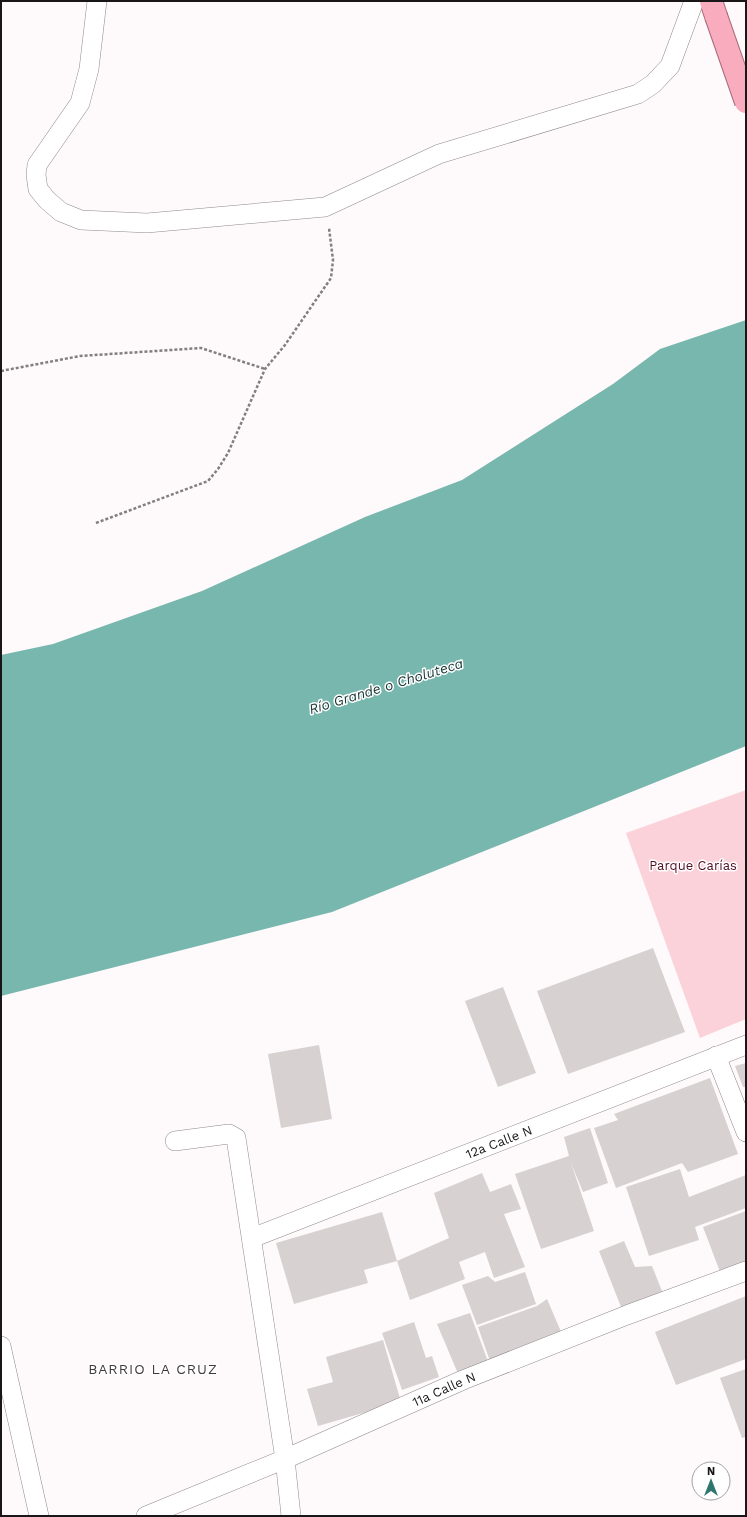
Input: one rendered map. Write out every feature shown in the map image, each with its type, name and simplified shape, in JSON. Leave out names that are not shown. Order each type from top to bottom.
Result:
[{"type":"highway","points":[[713,8],[746,102]]},
{"type":"street","points":[[97,1],[89,69],[80,103],[37,165],[36,175],[38,189],[60,212],[81,220],[147,223],[325,207],[439,154],[638,94],[653,84],[670,66],[694,1]]},
{"type":"street","name":"12a Calle N","points":[[252,1238],[746,1044]]},
{"type":"street","points":[[716,1056],[746,1132]]},
{"type":"street","points":[[175,1141],[229,1134],[236,1138],[285,1458],[291,1516]]},
{"type":"street","name":"11a Calle N","points":[[146,1516],[285,1458],[463,1380],[627,1315],[746,1271]]},
{"type":"street","points":[[1,1346],[39,1516]]},
{"type":"path","points":[[96,523],[208,481],[218,469],[228,454],[265,369],[285,345],[331,278],[333,260],[332,245],[325,207]]},
{"type":"path","points":[[1,371],[80,356],[201,348],[265,369]]},
{"type":"green space","name":"Parque Carías","points":[[746,790],[746,1019],[700,1038],[626,833]]},
{"type":"water","name":"Río Grande o Choluteca","points":[[746,320],[746,746],[332,912],[1,996],[1,655],[53,644],[202,591],[365,517],[462,480],[613,384],[660,349]]},
{"type":"building","points":[[653,948],[685,1032],[568,1074],[537,991]]},
{"type":"building","points":[[503,987],[536,1073],[498,1087],[465,1001]]},
{"type":"building","points":[[319,1045],[332,1119],[281,1128],[268,1054]]},
{"type":"building","points":[[746,1063],[746,1087],[743,1087],[735,1066]]},
{"type":"building","points":[[710,1078],[738,1154],[688,1172],[682,1163],[616,1188],[594,1128],[618,1120],[614,1114]]},
{"type":"building","points":[[590,1128],[608,1183],[583,1192],[571,1163],[594,1231],[541,1249],[515,1174],[569,1156],[564,1137]]},
{"type":"building","points":[[680,1169],[689,1197],[746,1175],[746,1208],[695,1227],[699,1240],[649,1256],[626,1187]]},
{"type":"building","points":[[482,1173],[490,1192],[511,1184],[521,1209],[504,1214],[525,1267],[494,1278],[485,1252],[459,1262],[465,1279],[410,1300],[397,1261],[449,1238],[434,1193]]},
{"type":"building","points":[[746,1211],[746,1268],[722,1277],[703,1227]]},
{"type":"building","points":[[382,1212],[397,1261],[364,1270],[368,1283],[294,1304],[276,1243]]},
{"type":"building","points":[[624,1241],[635,1267],[652,1266],[664,1296],[623,1312],[599,1251]]},
{"type":"building","points":[[525,1272],[536,1304],[477,1325],[462,1285],[488,1276],[495,1282]]},
{"type":"building","points":[[746,1296],[746,1359],[676,1385],[655,1332]]},
{"type":"building","points":[[547,1299],[562,1334],[491,1364],[478,1327],[537,1306]]},
{"type":"building","points":[[470,1313],[489,1364],[459,1376],[437,1324]]},
{"type":"building","points":[[414,1322],[426,1358],[432,1356],[439,1377],[402,1390],[382,1333]]},
{"type":"building","points":[[383,1340],[401,1402],[318,1426],[307,1389],[333,1382],[326,1357]]},
{"type":"building","points":[[746,1369],[746,1437],[742,1438],[720,1378]]},
{"type":"district","name":"BARRIO LA CRUZ","points":[[153,1369]]}]
